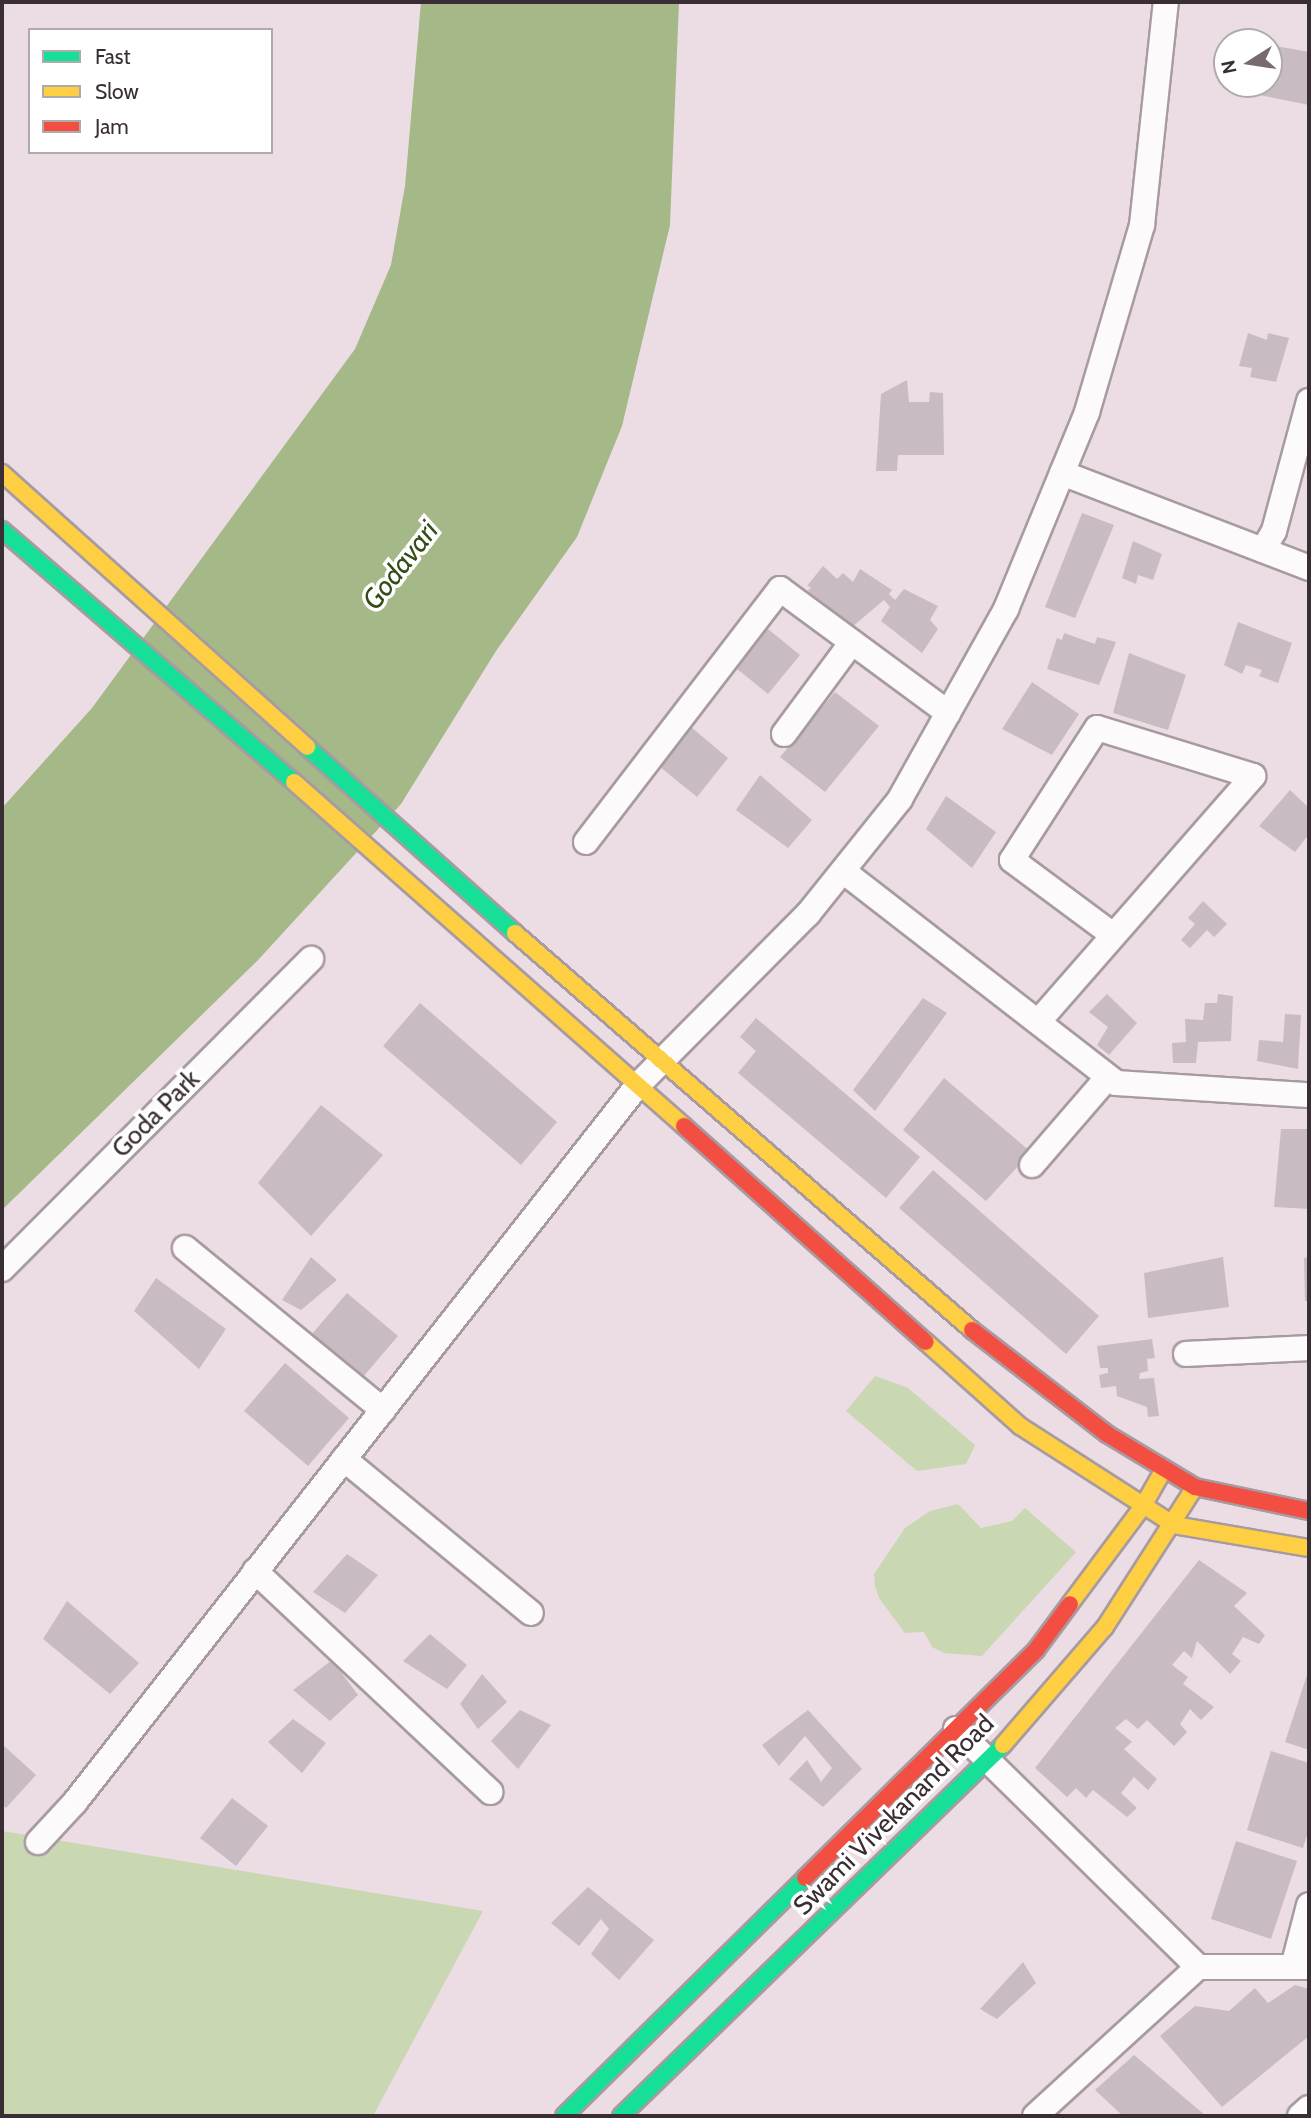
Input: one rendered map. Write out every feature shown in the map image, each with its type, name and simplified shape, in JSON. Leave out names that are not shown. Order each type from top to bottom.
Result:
[{"type":"main road","points":[[2,473],[80,547],[438,860],[660,1063],[983,1340],[1107,1434],[1195,1488],[1309,1511]]},
{"type":"main road","points":[[2,530],[427,897],[1020,1426],[1174,1525],[1309,1546]]},
{"type":"main road","points":[[564,2116],[1036,1650],[1143,1506],[1164,1469]]},
{"type":"main road","name":"Swami Vivekanand Road","points":[[621,2116],[988,1762],[1105,1627],[1174,1525],[1195,1488]]},
{"type":"street","points":[[38,1842],[75,1802],[637,1086],[808,914],[900,799],[1006,609],[1087,412],[1142,225],[1166,2]]},
{"type":"street","points":[[1263,550],[1274,531],[1309,401]]},
{"type":"street","points":[[1062,473],[1309,568]]},
{"type":"street","points":[[586,842],[780,589],[948,713]]},
{"type":"street","points":[[784,734],[852,642]]},
{"type":"street","points":[[1038,1022],[1253,776],[1097,728],[1012,860],[1113,935]]},
{"type":"street","points":[[842,870],[1116,1083],[1309,1095]]},
{"type":"street","name":"Goda Park","points":[[2,1269],[311,959]]},
{"type":"street","points":[[1032,1165],[1108,1077]]},
{"type":"street","points":[[185,1248],[383,1410]]},
{"type":"street","points":[[1186,1354],[1309,1348]]},
{"type":"street","points":[[344,1459],[531,1613]]},
{"type":"street","points":[[255,1571],[490,1792]]},
{"type":"street","points":[[956,1728],[1198,1967]]},
{"type":"street","points":[[1035,2116],[1198,1967],[1301,1967],[1309,1905]]},
{"type":"street","points":[[1300,2116],[1309,2108]]},
{"type":"shaded area","points":[[875,1376],[908,1388],[975,1445],[966,1464],[917,1471],[846,1411]]},
{"type":"shaded area","points":[[958,1504],[981,1528],[1012,1521],[1025,1508],[1076,1552],[982,1656],[944,1653],[932,1647],[924,1632],[905,1633],[879,1598],[875,1586],[874,1574],[905,1528],[930,1511]]},
{"type":"shaded area","points":[[2,1831],[483,1911],[373,2116],[2,2116]]},
{"type":"water","name":"Godavari","points":[[421,2],[679,2],[670,225],[622,426],[577,537],[496,651],[401,804],[259,959],[2,1210],[2,808],[92,708],[355,349],[391,265],[405,186]]},
{"type":"building","points":[[1283,47],[1309,52],[1309,105],[1274,98],[1283,98]]},
{"type":"building","points":[[1248,333],[1267,340],[1268,333],[1289,338],[1276,382],[1250,377],[1252,368],[1239,366]]},
{"type":"building","points":[[907,380],[909,402],[929,402],[930,392],[943,393],[944,455],[898,455],[897,471],[876,471],[881,394]]},
{"type":"building","points":[[1082,513],[1114,525],[1075,618],[1045,607]]},
{"type":"building","points":[[1133,541],[1162,554],[1153,580],[1138,575],[1136,584],[1122,578]]},
{"type":"building","points":[[823,566],[837,579],[843,573],[853,582],[860,569],[892,590],[889,594],[895,600],[904,589],[938,606],[930,620],[938,629],[922,653],[881,621],[890,607],[884,600],[852,627],[808,591],[811,587],[807,586]]},
{"type":"building","points":[[1238,622],[1292,643],[1278,683],[1259,676],[1262,670],[1246,665],[1242,674],[1224,665]]},
{"type":"building","points":[[763,625],[800,655],[768,694],[731,664]]},
{"type":"building","points":[[1064,633],[1095,644],[1097,637],[1116,642],[1099,685],[1047,669],[1057,638],[1062,640]]},
{"type":"building","points":[[1129,653],[1186,675],[1168,730],[1113,713]]},
{"type":"building","points":[[1032,682],[1079,714],[1052,755],[1002,729]]},
{"type":"building","points":[[835,692],[879,726],[825,792],[780,757]]},
{"type":"building","points":[[691,727],[728,758],[697,797],[659,766]]},
{"type":"building","points":[[760,775],[812,820],[788,848],[736,810]]},
{"type":"building","points":[[1290,790],[1309,808],[1309,834],[1295,852],[1259,826]]},
{"type":"building","points":[[946,796],[996,832],[972,868],[926,829]]},
{"type":"building","points":[[1203,901],[1227,924],[1214,937],[1207,930],[1190,948],[1181,940],[1195,924],[1188,918]]},
{"type":"building","points":[[1107,994],[1137,1023],[1109,1055],[1097,1045],[1108,1027],[1089,1012]]},
{"type":"building","points":[[1218,994],[1233,996],[1231,1041],[1198,1042],[1196,1063],[1173,1063],[1172,1043],[1186,1042],[1185,1019],[1203,1020],[1205,1003],[1217,1003]]},
{"type":"building","points":[[923,998],[947,1013],[875,1111],[853,1090]]},
{"type":"building","points":[[420,1003],[557,1122],[521,1165],[383,1046]]},
{"type":"building","points":[[1285,1014],[1301,1015],[1298,1069],[1257,1061],[1259,1040],[1283,1042]]},
{"type":"building","points":[[756,1018],[920,1157],[886,1198],[738,1073],[756,1051],[740,1037]]},
{"type":"building","points":[[944,1078],[1031,1152],[986,1201],[903,1130]]},
{"type":"building","points":[[321,1105],[383,1155],[311,1236],[258,1183]]},
{"type":"building","points":[[1281,1129],[1309,1129],[1309,1209],[1274,1207]]},
{"type":"building","points":[[933,1170],[1099,1316],[1066,1354],[899,1208]]},
{"type":"building","points":[[311,1257],[337,1280],[301,1310],[282,1300]]},
{"type":"building","points":[[1223,1257],[1229,1307],[1148,1318],[1144,1273]]},
{"type":"building","points":[[1309,1257],[1309,1301],[1305,1301],[1304,1258]]},
{"type":"building","points":[[156,1278],[226,1329],[199,1369],[134,1311]]},
{"type":"building","points":[[347,1293],[398,1336],[357,1384],[306,1341]]},
{"type":"building","points":[[1152,1339],[1155,1358],[1147,1359],[1148,1371],[1140,1373],[1139,1379],[1154,1378],[1159,1416],[1148,1417],[1147,1407],[1117,1396],[1116,1386],[1101,1388],[1099,1375],[1108,1373],[1108,1368],[1100,1368],[1097,1346]]},
{"type":"building","points":[[285,1363],[349,1418],[308,1466],[244,1411]]},
{"type":"building","points":[[347,1554],[378,1575],[345,1613],[313,1592]]},
{"type":"building","points":[[1199,1560],[1247,1593],[1234,1606],[1265,1635],[1259,1644],[1243,1637],[1232,1654],[1241,1661],[1230,1674],[1197,1641],[1192,1658],[1184,1651],[1172,1665],[1188,1677],[1183,1684],[1214,1707],[1201,1720],[1190,1709],[1180,1724],[1187,1732],[1174,1746],[1147,1720],[1138,1729],[1126,1719],[1115,1728],[1132,1742],[1124,1749],[1157,1779],[1148,1790],[1134,1777],[1121,1793],[1137,1808],[1127,1817],[1093,1790],[1086,1798],[1076,1788],[1067,1797],[1035,1768]]},
{"type":"building","points":[[67,1601],[139,1663],[110,1694],[43,1639]]},
{"type":"building","points":[[430,1634],[467,1665],[447,1689],[403,1661]]},
{"type":"building","points":[[332,1660],[358,1695],[330,1721],[293,1690]]},
{"type":"building","points":[[1309,1669],[1309,1750],[1285,1742]]},
{"type":"building","points":[[482,1674],[507,1702],[478,1729],[460,1704]]},
{"type":"building","points":[[520,1710],[551,1725],[518,1769],[491,1741]]},
{"type":"building","points":[[808,1710],[862,1769],[823,1807],[789,1779],[807,1760],[821,1782],[832,1768],[805,1736],[779,1766],[762,1745]]},
{"type":"building","points":[[293,1719],[326,1743],[302,1773],[268,1742]]},
{"type":"building","points":[[2,1744],[36,1775],[6,1808],[2,1804]]},
{"type":"building","points":[[1271,1751],[1309,1763],[1309,1829],[1303,1848],[1247,1830]]},
{"type":"building","points":[[232,1798],[268,1826],[236,1866],[200,1838]]},
{"type":"building","points":[[1236,1841],[1297,1861],[1271,1939],[1211,1919]]},
{"type":"building","points":[[588,1887],[654,1940],[619,1980],[591,1954],[609,1929],[601,1919],[579,1946],[551,1923]]},
{"type":"building","points":[[1023,1962],[1036,1983],[997,2019],[980,2009]]},
{"type":"building","points":[[1295,1985],[1309,1989],[1309,2036],[1222,2107],[1160,2036],[1195,2006],[1229,2011],[1255,1988],[1268,2003]]},
{"type":"building","points":[[1134,2055],[1206,2116],[1123,2116],[1095,2090]]},
{"type":"traffic: fast","points":[[2,530],[294,782]]},
{"type":"traffic: fast","points":[[307,747],[515,933]]},
{"type":"traffic: fast","points":[[621,2116],[1003,1745]]},
{"type":"traffic: fast","points":[[564,2116],[805,1878]]},
{"type":"traffic: slow","points":[[2,473],[307,747]]},
{"type":"traffic: slow","points":[[294,782],[684,1126]]},
{"type":"traffic: slow","points":[[515,933],[972,1330]]},
{"type":"traffic: slow","points":[[926,1342],[1020,1426],[1174,1525],[1309,1548]]},
{"type":"traffic: slow","points":[[1070,1604],[1143,1506],[1164,1469]]},
{"type":"traffic: slow","points":[[1003,1745],[1105,1627],[1195,1487]]},
{"type":"traffic: jam","points":[[684,1126],[926,1342]]},
{"type":"traffic: jam","points":[[972,1330],[1107,1434],[1195,1487],[1309,1511]]},
{"type":"traffic: jam","points":[[805,1878],[1036,1650],[1070,1604]]}]
